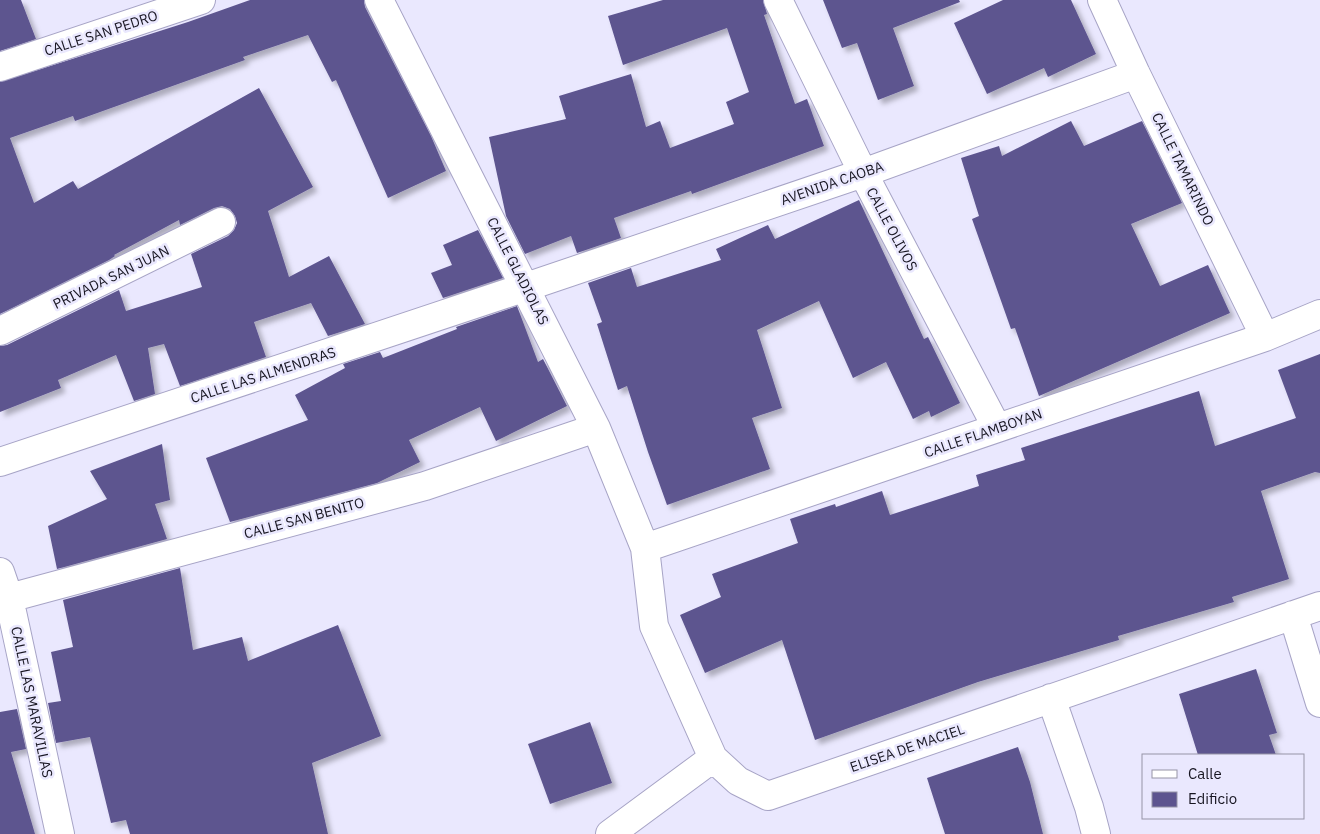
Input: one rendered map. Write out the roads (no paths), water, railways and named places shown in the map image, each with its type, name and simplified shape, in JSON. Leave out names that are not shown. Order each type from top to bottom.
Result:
[{"type":"street","name":"CALLE SAN PEDRO","points":[[0,67],[201,0]]},
{"type":"street","name":"CALLE GLADIOLAS","points":[[378,0],[596,428],[645,548]]},
{"type":"street","name":"CALLE OLIVOS","points":[[778,0],[863,173],[997,428]]},
{"type":"street","name":"CALLE TAMARINDO","points":[[1102,0],[1136,74],[1265,337]]},
{"type":"street","name":"AVENIDA CAOBA","points":[[526,288],[863,173],[1136,74]]},
{"type":"street","name":"PRIVADA SAN JUAN","points":[[0,331],[221,222]]},
{"type":"street","name":"CALLE LAS ALMENDRAS","points":[[0,462],[526,288]]},
{"type":"street","name":"CALLE FLAMBOYAN","points":[[645,548],[1265,337],[1320,314]]},
{"type":"street","name":"CALLE SAN BENITO","points":[[9,598],[425,486],[596,428]]},
{"type":"street","name":"ELISEA DE MACIEL","points":[[645,548],[654,626],[713,758],[738,781],[768,796],[1320,606]]},
{"type":"street","name":"CALLE LAS MARAVILLAS","points":[[0,572],[9,598],[60,834]]},
{"type":"street","points":[[1292,615],[1320,703]]},
{"type":"street","points":[[1051,698],[1089,807],[1096,834]]},
{"type":"street","points":[[610,834],[713,758]]}]
